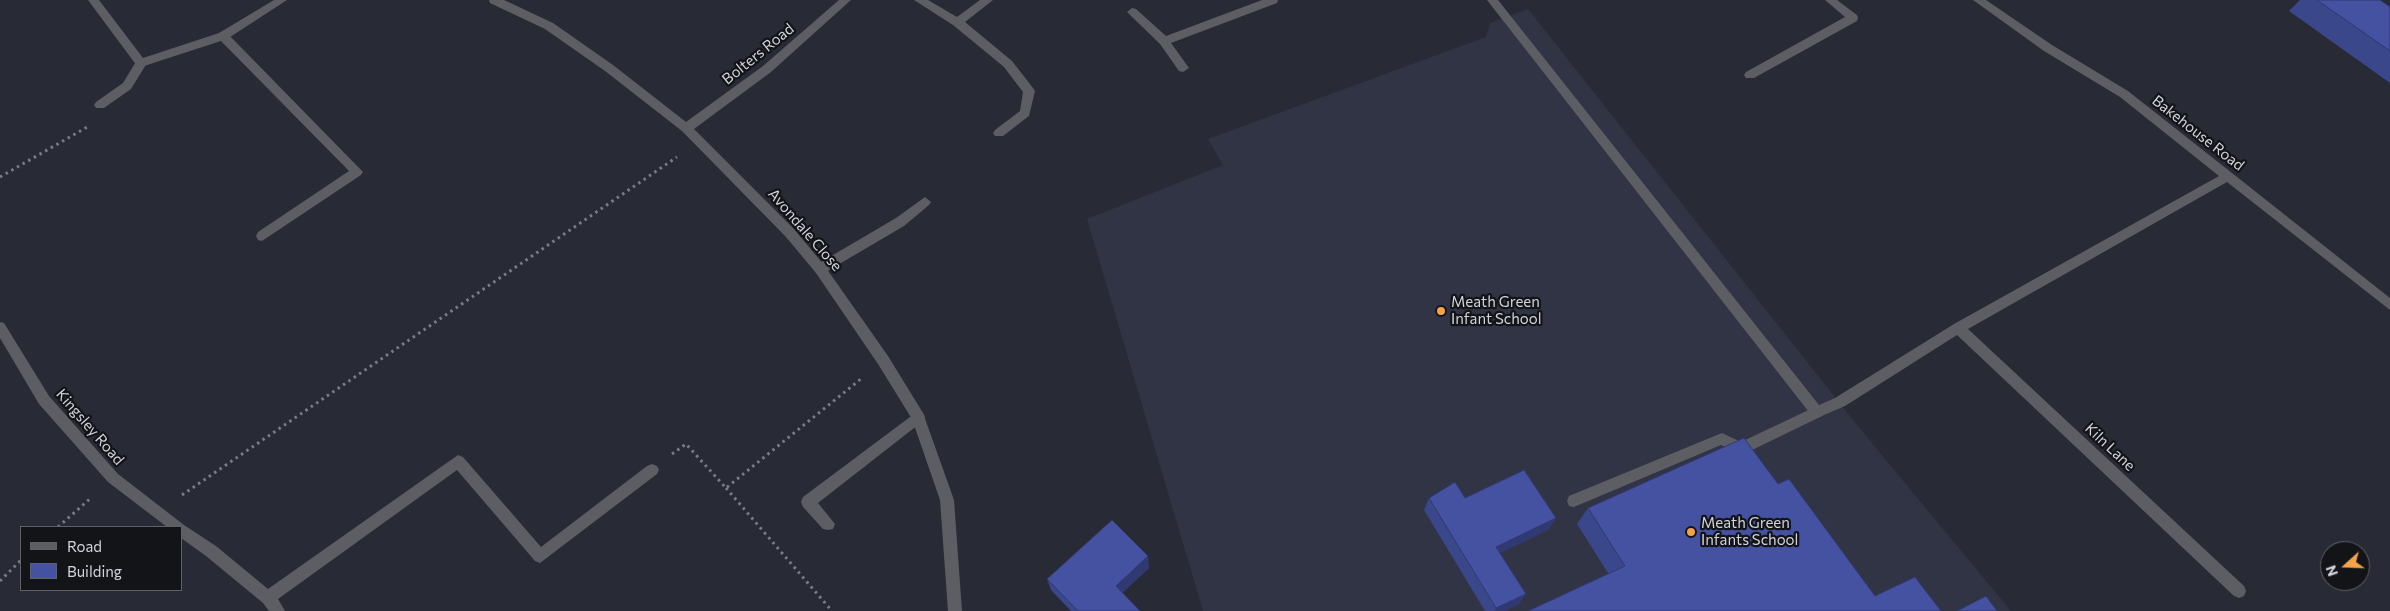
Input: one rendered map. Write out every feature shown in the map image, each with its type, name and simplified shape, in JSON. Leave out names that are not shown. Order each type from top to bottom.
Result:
[{"type":"street","points":[[93,0],[141,63]]},
{"type":"street","points":[[100,105],[127,86],[141,63],[223,36],[282,0]]},
{"type":"street","name":"Avondale Close","points":[[494,0],[550,26],[609,68],[686,128],[790,234],[820,268],[883,360],[918,417],[947,500],[955,611]]},
{"type":"street","name":"Bolters Road","points":[[686,128],[767,69],[846,0]]},
{"type":"street","points":[[919,0],[957,22],[1008,64],[1029,91],[1025,114],[999,133]]},
{"type":"street","points":[[957,22],[988,0]]},
{"type":"street","points":[[1164,41],[1273,0]]},
{"type":"street","points":[[1492,0],[1817,412]]},
{"type":"street","points":[[1750,75],[1853,18],[1830,0]]},
{"type":"street","name":"Bakehouse Road","points":[[1978,0],[2048,48],[2124,94],[2390,305]]},
{"type":"street","points":[[1132,12],[1164,41],[1183,68]]},
{"type":"street","points":[[223,36],[357,172],[262,236]]},
{"type":"street","points":[[1574,501],[1722,439],[1741,449],[1840,402],[1958,328],[2228,176]]},
{"type":"street","points":[[820,268],[900,222],[925,202]]},
{"type":"street","name":"Kingsley Road","points":[[0,327],[5,345],[44,400],[112,478],[177,526]]},
{"type":"street","name":"Kiln Lane","points":[[1958,328],[2239,591]]},
{"type":"street","points":[[828,524],[808,502],[918,417]]},
{"type":"street","points":[[268,598],[458,461],[540,556],[652,470]]},
{"type":"street","points":[[182,531],[211,551],[268,598],[278,611]]},
{"type":"path","points":[[0,177],[109,115],[100,105]]},
{"type":"path","points":[[157,512],[700,142]]},
{"type":"path","points":[[726,488],[883,360]]},
{"type":"path","points":[[652,470],[686,444],[832,611]]},
{"type":"path","points":[[59,526],[112,478]]},
{"type":"path","points":[[0,581],[20,561]]},
{"type":"shaded area","name":"Meath Green Infant School","points":[[1528,9],[1857,425],[2011,611],[1203,611],[1087,219],[1223,165],[1208,139],[1486,37],[1490,23]]},
{"type":"building","points":[[2317,0],[2380,0],[2390,7],[2390,51]]},
{"type":"building","name":"Meath Green Infants School","points":[[1744,438],[1778,484],[1789,479],[1875,596],[1915,577],[1941,611],[1528,611],[1625,566],[1588,508]]},
{"type":"building","points":[[1524,470],[1556,518],[1496,547],[1526,594],[1496,608],[1429,498],[1455,482],[1465,498]]},
{"type":"building","points":[[1112,520],[1148,556],[1116,586],[1140,611],[1078,611],[1047,579]]},
{"type":"building","points":[[1986,596],[1997,611],[1957,611]]},
{"type":"place","name":"Meath Green Infant School","points":[[1441,311]]},
{"type":"place","name":"Meath Green Infants School","points":[[1691,532]]}]
